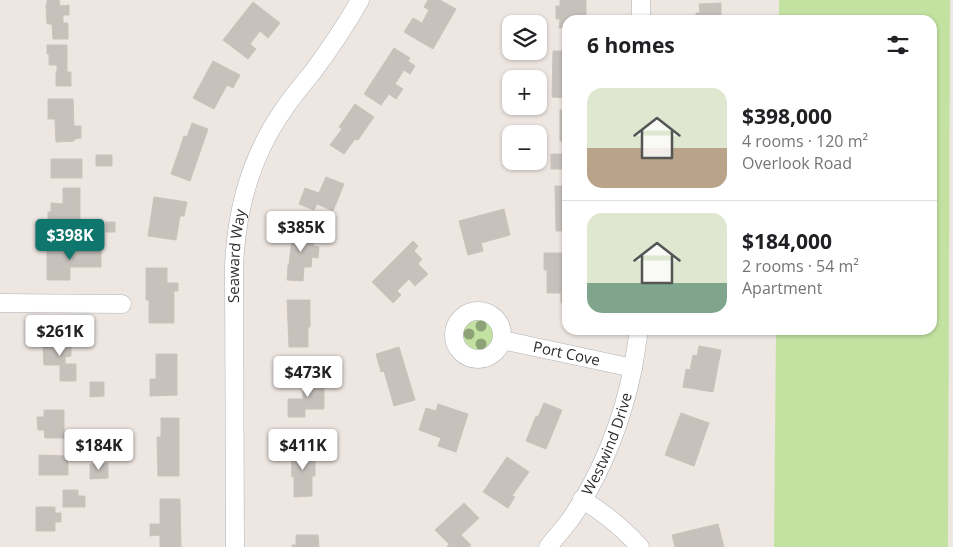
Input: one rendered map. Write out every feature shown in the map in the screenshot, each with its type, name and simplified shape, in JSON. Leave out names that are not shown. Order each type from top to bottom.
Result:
[{"type":"street","name":"Seaward Way","points":[[234,547],[234,267],[237,228],[244,194],[264,143],[283,111],[322,59],[360,0]]},
{"type":"street","points":[[640,0],[641,15]]},
{"type":"street","points":[[0,303],[122,304]]},
{"type":"street","name":"Westwind Drive","points":[[548,547],[569,520],[598,472],[625,400],[638,335]]},
{"type":"street","name":"Port Cove","points":[[502,340],[633,368]]},
{"type":"street","points":[[582,499],[620,527],[640,547]]},
{"type":"green space","points":[[779,0],[950,0],[948,547],[774,547],[776,335],[937,335],[937,15],[779,15]]},
{"type":"green space","points":[[478,320],[489,324],[493,335],[489,346],[478,350],[467,346],[463,335],[467,324]]},
{"type":"building","points":[[47,0],[59,0],[60,6],[69,5],[69,15],[63,15],[63,23],[68,23],[68,39],[53,39],[52,24],[47,24]]},
{"type":"building","points":[[428,0],[440,0],[456,9],[433,49],[404,32],[413,18],[422,23],[429,10],[424,7]]},
{"type":"building","points":[[560,0],[586,0],[586,15],[562,15],[562,28],[559,28],[560,19],[556,19],[556,6],[560,6]]},
{"type":"building","points":[[253,2],[280,23],[268,38],[260,31],[250,44],[256,49],[248,59],[223,40]]},
{"type":"building","points":[[721,3],[721,15],[696,15],[696,13],[700,13],[699,4]]},
{"type":"building","points":[[47,45],[67,45],[67,72],[71,72],[71,86],[56,86],[57,65],[49,65]]},
{"type":"building","points":[[394,48],[410,58],[408,61],[415,66],[410,74],[404,70],[395,84],[403,89],[396,99],[389,94],[381,105],[364,94]]},
{"type":"building","points":[[553,51],[562,51],[562,98],[552,97]]},
{"type":"building","points":[[213,61],[240,75],[233,88],[227,85],[214,109],[193,98]]},
{"type":"building","points":[[48,99],[73,99],[74,126],[81,126],[81,138],[74,139],[74,141],[56,142],[55,119],[48,119]]},
{"type":"building","points":[[355,104],[374,117],[358,140],[355,139],[344,154],[330,145],[342,129],[339,127]]},
{"type":"building","points":[[560,110],[562,110],[562,141],[560,141]]},
{"type":"building","points":[[192,123],[208,129],[190,181],[171,174],[184,136],[187,137]]},
{"type":"building","points":[[551,154],[562,154],[562,169],[551,169]]},
{"type":"building","points":[[96,155],[112,155],[112,166],[96,166]]},
{"type":"building","points":[[51,159],[82,159],[82,178],[51,178]]},
{"type":"building","points":[[326,177],[344,184],[333,211],[317,204],[314,210],[299,204],[305,188],[319,193]]},
{"type":"building","points":[[555,186],[562,186],[562,231],[556,231]]},
{"type":"building","points":[[63,188],[80,188],[80,220],[64,219],[64,228],[48,227],[48,212],[51,212],[51,203],[63,204]]},
{"type":"building","points":[[154,197],[187,202],[184,216],[180,216],[176,240],[148,236]]},
{"type":"building","points":[[504,209],[510,235],[481,243],[483,251],[468,255],[459,221]]},
{"type":"building","points":[[106,222],[115,222],[115,232],[106,232]]},
{"type":"building","points":[[293,228],[315,230],[313,246],[319,247],[318,258],[312,257],[311,267],[304,267],[303,281],[287,280]]},
{"type":"building","points":[[413,241],[418,246],[414,251],[422,259],[418,264],[428,274],[415,286],[409,279],[397,291],[401,295],[393,303],[372,282]]},
{"type":"building","points":[[47,246],[84,246],[84,250],[101,250],[101,267],[70,267],[70,280],[47,280]]},
{"type":"building","points":[[544,253],[562,253],[562,303],[561,293],[547,293],[547,270],[544,270]]},
{"type":"building","points":[[146,268],[167,268],[167,283],[178,283],[178,291],[174,291],[174,323],[149,323],[149,300],[146,300]]},
{"type":"building","points":[[287,300],[310,300],[308,347],[289,347]]},
{"type":"building","points":[[71,337],[71,356],[65,357],[65,364],[76,364],[76,381],[60,381],[60,365],[44,365],[43,347],[46,347],[46,338]]},
{"type":"building","points":[[699,346],[721,350],[713,392],[683,387],[686,369],[690,370],[693,355],[697,356]]},
{"type":"building","points":[[399,347],[415,400],[394,406],[384,371],[381,372],[376,354]]},
{"type":"building","points":[[156,354],[177,354],[177,395],[150,396],[150,379],[156,379]]},
{"type":"building","points":[[303,379],[324,379],[324,409],[305,409],[305,417],[288,417],[288,399],[303,399]]},
{"type":"building","points":[[90,382],[104,382],[104,396],[90,397]]},
{"type":"building","points":[[544,403],[562,410],[546,449],[526,441],[536,416],[538,417]]},
{"type":"building","points":[[438,404],[468,414],[456,452],[438,446],[441,438],[419,430],[426,408],[436,411]]},
{"type":"building","points":[[44,410],[64,410],[64,438],[45,438],[44,430],[38,430],[37,417],[44,417]]},
{"type":"building","points":[[681,413],[709,423],[694,466],[665,455]]},
{"type":"building","points":[[161,418],[179,418],[179,476],[158,476],[157,437],[161,437]]},
{"type":"building","points":[[291,448],[315,448],[315,476],[312,476],[312,496],[294,497]]},
{"type":"building","points":[[39,455],[68,456],[68,475],[39,475]]},
{"type":"building","points":[[507,457],[529,472],[512,496],[515,497],[508,508],[483,492]]},
{"type":"building","points":[[108,463],[108,478],[90,479],[90,464]]},
{"type":"building","points":[[63,490],[78,490],[78,496],[85,496],[85,507],[63,507]]},
{"type":"building","points":[[160,499],[180,499],[181,547],[160,547],[160,535],[150,536],[150,524],[160,524]]},
{"type":"building","points":[[464,503],[479,518],[461,535],[471,545],[469,547],[447,547],[449,544],[435,530]]},
{"type":"building","points":[[36,507],[55,507],[55,513],[61,513],[61,522],[55,522],[55,531],[36,531]]},
{"type":"building","points":[[718,524],[724,547],[675,547],[672,535]]},
{"type":"building","points":[[296,535],[318,535],[319,547],[292,547],[292,545],[296,545]]}]
